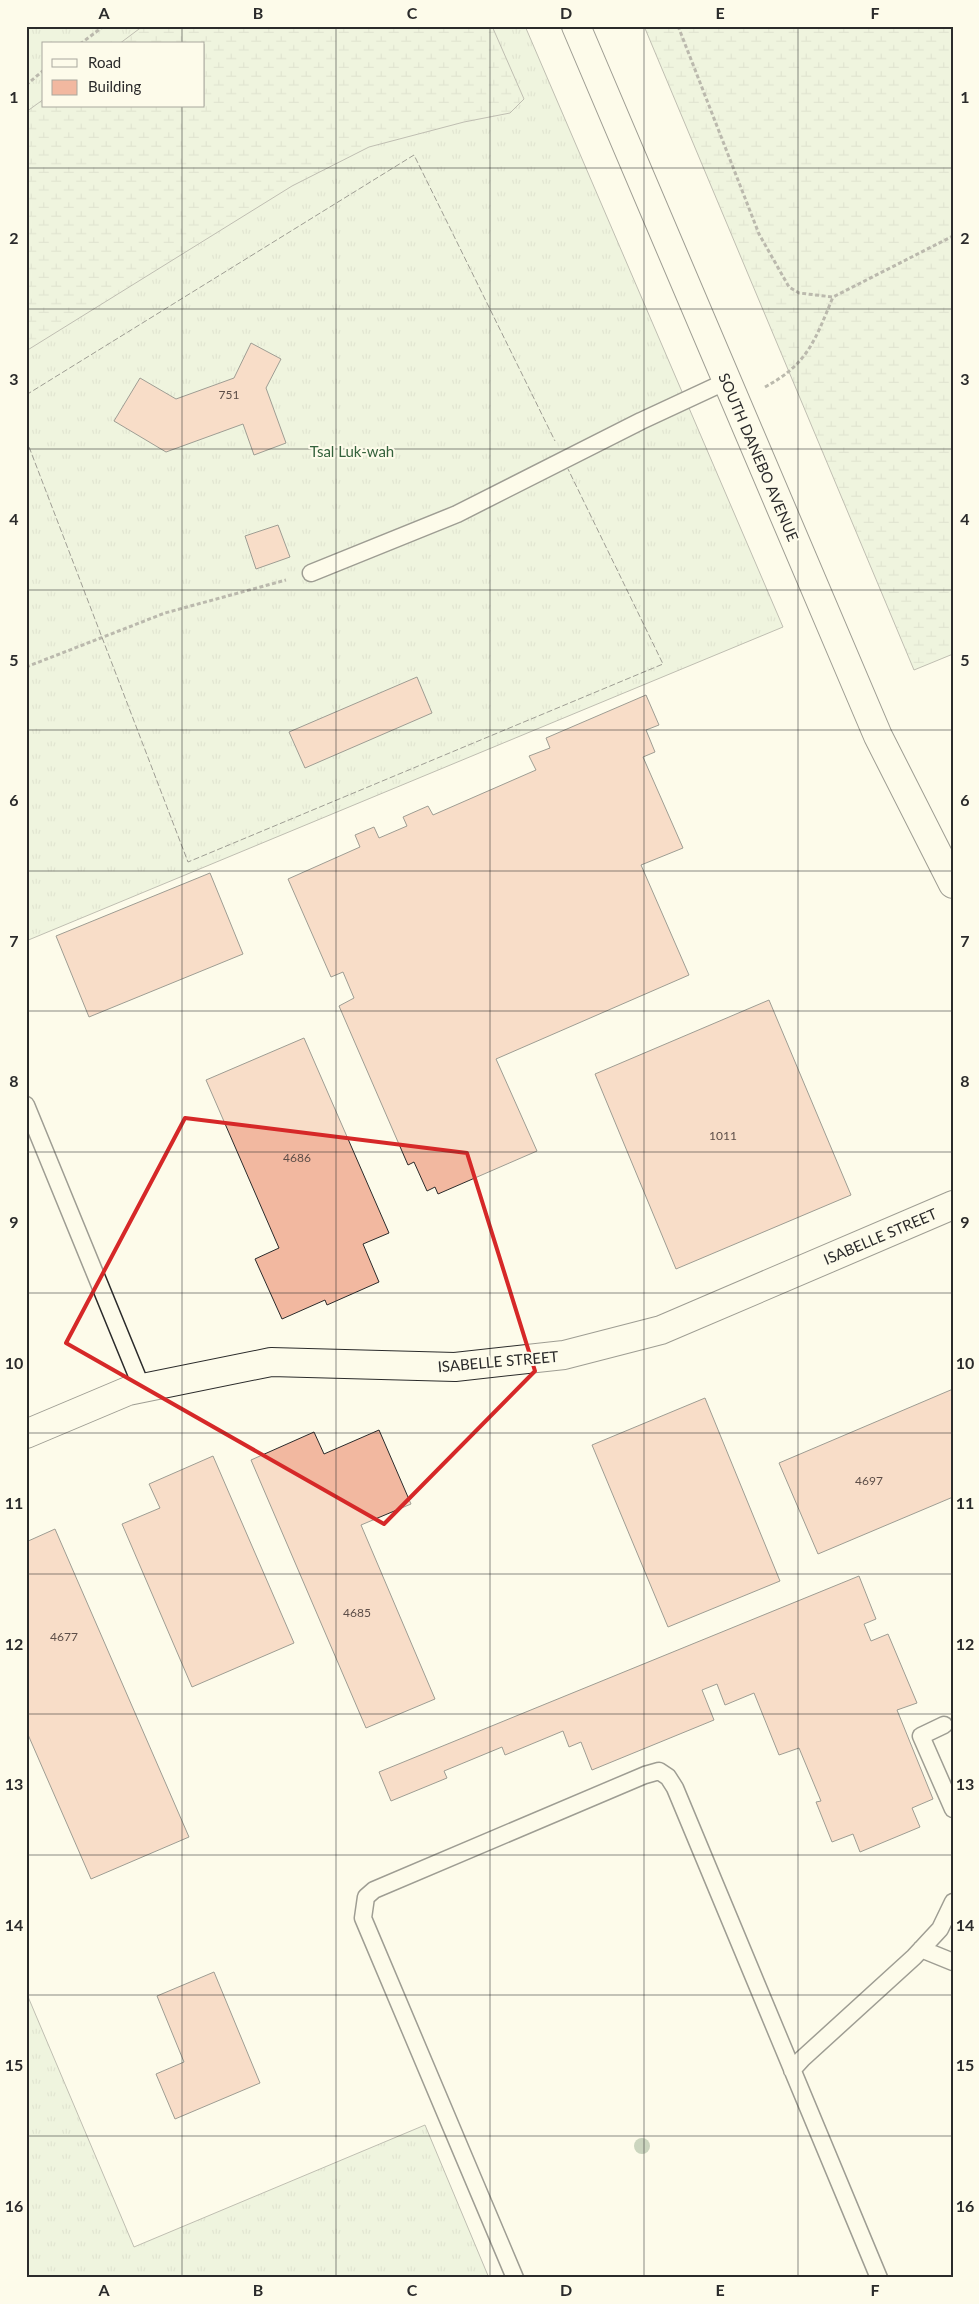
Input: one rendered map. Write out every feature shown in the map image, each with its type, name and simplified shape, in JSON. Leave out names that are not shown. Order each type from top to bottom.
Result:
[{"type":"street","name":"SOUTH DANEBO AVENUE","points":[[576,26],[878,736],[949,869]]},
{"type":"street","name":"ISABELLE STREET","points":[[26,1434],[128,1391],[271,1362],[455,1367],[564,1355],[661,1330],[953,1205]]},
{"type":"lane","points":[[311,573],[457,514],[641,421],[731,391]]},
{"type":"lane","points":[[26,1105],[142,1388]]},
{"type":"lane","points":[[944,1726],[921,1736],[953,1809]]},
{"type":"lane","points":[[515,2278],[363,1918],[366,1897],[374,1890],[645,1775],[659,1771],[668,1777],[675,1788],[879,2278]]},
{"type":"lane","points":[[940,1929],[953,1902]]},
{"type":"lane","points":[[792,2070],[921,1949],[953,1915]]},
{"type":"lane","points":[[921,1949],[953,1962]]},
{"type":"path","points":[[83,42],[104,26]]},
{"type":"path","points":[[678,26],[759,234],[790,287],[799,293],[833,297],[953,236]]},
{"type":"path","points":[[26,85],[42,72]]},
{"type":"path","points":[[731,391],[780,378],[802,360],[818,334],[833,297]]},
{"type":"path","points":[[26,666],[165,613],[311,573]]},
{"type":"highlighted area","points":[[185,1118],[467,1153],[535,1371],[384,1524],[66,1343]]},
{"type":"green space","name":"Tsal Luk-wah","points":[[26,26],[525,26],[783,627],[26,941]]},
{"type":"green space","points":[[143,26],[492,26],[524,99],[510,113],[464,122],[369,147],[292,186],[26,351],[26,112],[42,100],[42,108],[205,108],[205,42],[122,42]]},
{"type":"green space","points":[[644,26],[953,26],[953,654],[914,670]]},
{"type":"green space","points":[[26,1992],[134,2247],[425,2125],[489,2278],[26,2278]]},
{"type":"building","points":[[251,343],[281,359],[266,388],[286,443],[254,455],[243,424],[166,452],[114,421],[140,378],[176,399],[234,378]]},
{"type":"building","points":[[278,525],[290,557],[256,569],[245,536]]},
{"type":"building","points":[[417,677],[432,713],[305,768],[289,732]]},
{"type":"building","points":[[646,695],[659,725],[646,730],[655,752],[643,757],[683,848],[641,865],[689,975],[496,1059],[537,1151],[438,1194],[435,1187],[427,1191],[414,1162],[408,1165],[339,1006],[354,998],[343,972],[331,977],[288,879],[360,847],[355,835],[374,827],[379,838],[407,826],[403,817],[428,806],[433,815],[536,770],[529,756],[550,748],[546,738]]},
{"type":"building","points":[[210,873],[243,954],[89,1017],[56,936]]},
{"type":"building","points":[[769,1000],[851,1195],[676,1269],[595,1074]]},
{"type":"building","points":[[304,1038],[389,1233],[363,1244],[379,1282],[327,1305],[325,1300],[282,1319],[255,1259],[279,1248],[206,1080]]},
{"type":"building","points":[[953,1389],[953,1497],[818,1554],[779,1463]]},
{"type":"building","points":[[705,1398],[780,1581],[668,1627],[592,1445]]},
{"type":"building","points":[[379,1430],[411,1504],[361,1525],[435,1699],[366,1728],[251,1460],[314,1432],[324,1454]]},
{"type":"building","points":[[213,1456],[294,1643],[192,1687],[122,1524],[160,1508],[149,1484]]},
{"type":"building","points":[[55,1529],[189,1837],[91,1879],[26,1730],[26,1542]]},
{"type":"building","points":[[859,1576],[876,1619],[864,1624],[871,1641],[888,1634],[917,1703],[897,1710],[933,1799],[912,1808],[920,1827],[860,1852],[853,1834],[832,1842],[816,1802],[821,1801],[799,1748],[779,1755],[754,1693],[725,1705],[717,1684],[702,1690],[714,1720],[592,1770],[581,1742],[569,1747],[563,1731],[505,1755],[502,1747],[444,1771],[447,1778],[391,1801],[379,1772]]},
{"type":"building","points":[[214,1972],[260,2083],[175,2119],[156,2074],[184,2062],[157,1996]]},
{"type":"fence","points":[[26,395],[414,155],[555,441]]},
{"type":"fence","points":[[26,439],[188,862],[663,664],[568,469]]}]
